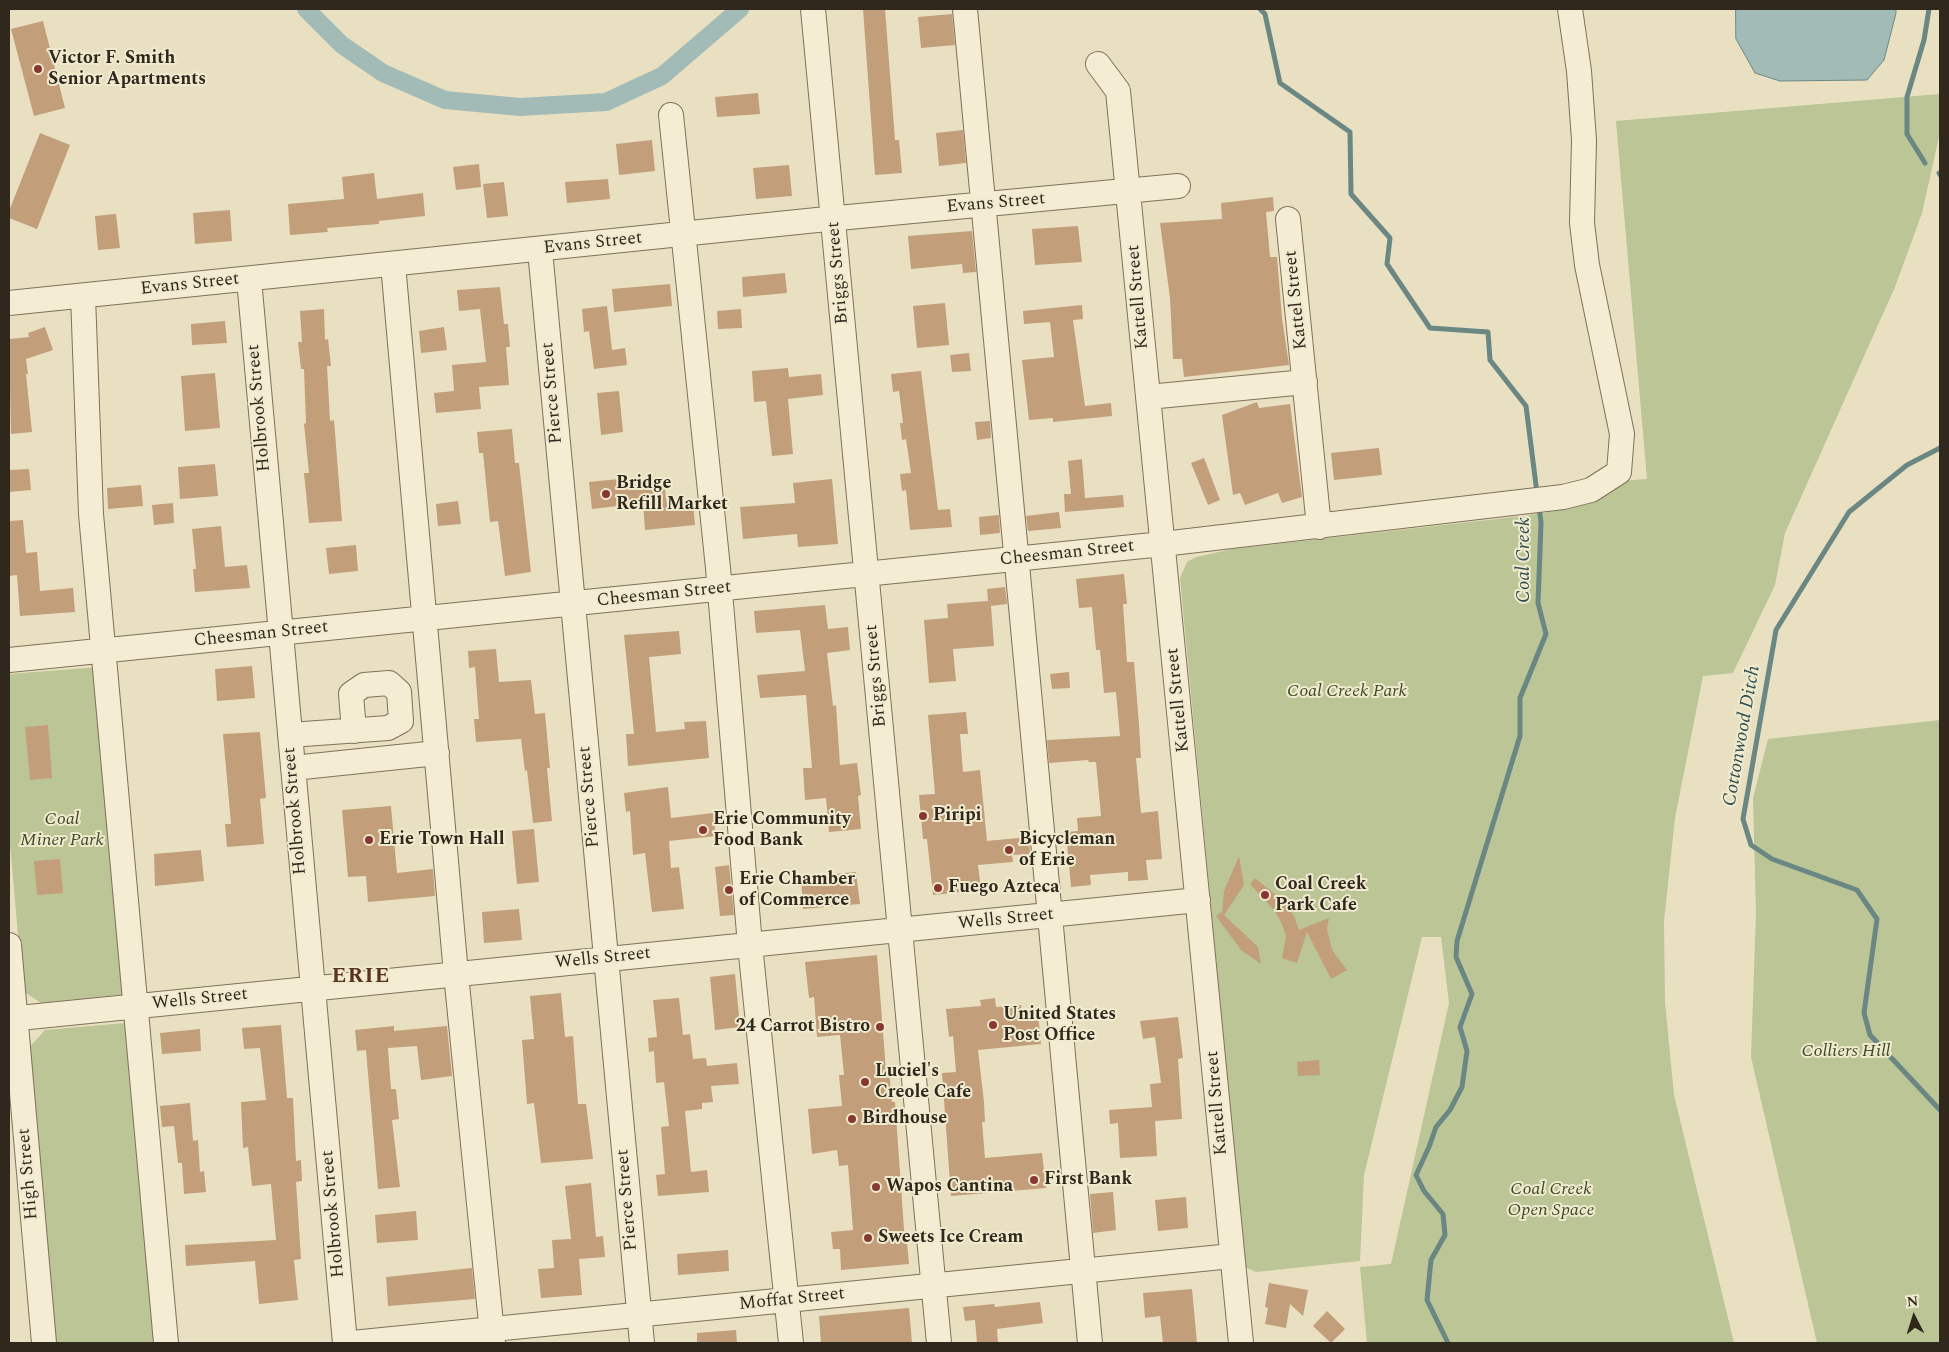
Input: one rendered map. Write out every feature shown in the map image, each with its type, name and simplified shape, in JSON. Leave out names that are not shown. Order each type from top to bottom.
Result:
[{"type":"street","name":"Briggs Street","points":[[813,9],[939,1343]]},
{"type":"street","points":[[964,9],[1090,1343]]},
{"type":"street","name":"Cheesman Street","points":[[9,660],[1016,560],[1319,527],[1489,504],[1563,497],[1591,490],[1619,472],[1622,434],[1587,265],[1582,223],[1584,140],[1580,71],[1570,9]]},
{"type":"street","name":"Kattell Street","points":[[1098,64],[1118,90],[1241,1343]]},
{"type":"street","points":[[671,115],[719,589],[750,945],[791,1343]]},
{"type":"street","name":"Evans Street","points":[[9,303],[1178,186]]},
{"type":"street","name":"Kattel Street","points":[[1288,219],[1319,527]]},
{"type":"street","name":"Pierce Street","points":[[540,250],[642,1343]]},
{"type":"street","points":[[393,264],[426,618],[456,974],[492,1336]]},
{"type":"street","name":"Holbrook Street","points":[[249,279],[346,1343]]},
{"type":"street","points":[[83,296],[91,514],[134,1008],[166,1343]]},
{"type":"street","points":[[1148,397],[1305,382]]},
{"type":"street","points":[[290,734],[354,731]]},
{"type":"street","points":[[293,768],[437,753]]},
{"type":"street","name":"Wells Street","points":[[12,1019],[1198,900]]},
{"type":"street","name":"High Street","points":[[9,946],[12,1019],[44,1343]]},
{"type":"street","name":"Moffat Street","points":[[352,1343],[492,1336],[639,1316],[1232,1256]]},
{"type":"green space","name":"Coal Creek Open Space","points":[[1940,94],[1940,132],[1922,213],[1895,287],[1785,533],[1775,585],[1733,673],[1703,676],[1675,818],[1664,921],[1665,1002],[1674,1095],[1734,1343],[1367,1343],[1360,1267],[1391,1264],[1449,1003],[1441,937],[1422,937],[1364,1175],[1360,1261],[1256,1272],[1245,1267],[1180,578],[1187,562],[1196,557],[1232,549],[1523,516],[1568,509],[1565,485],[1647,479],[1616,121]]},
{"type":"green space","name":"Coal Miner Park","points":[[101,667],[129,994],[41,1003],[23,991],[9,833],[9,674]]},
{"type":"green space","name":"Colliers Hill","points":[[1940,720],[1940,1343],[1817,1343],[1751,1057],[1756,913],[1753,798],[1768,739]]},
{"type":"green space","points":[[125,1023],[158,1343],[59,1343],[53,1338],[28,1049],[45,1030]]},
{"type":"water","points":[[1736,9],[1896,9],[1896,13],[1884,60],[1867,80],[1780,81],[1755,73],[1736,39]]},
{"type":"building","points":[[863,9],[885,9],[895,140],[899,140],[902,173],[875,175]]},
{"type":"building","points":[[952,14],[955,45],[921,48],[918,17]]},
{"type":"building","name":"Victor F. Smith Senior Apartments","points":[[43,21],[65,108],[34,116],[11,29]]},
{"type":"building","points":[[758,93],[760,114],[717,117],[715,97]]},
{"type":"building","points":[[963,130],[966,163],[939,166],[936,133]]},
{"type":"building","name":"Victor F. Smith Senior Apartments","points":[[40,133],[70,145],[37,229],[9,218],[9,211]]},
{"type":"building","points":[[652,140],[655,171],[619,175],[616,144]]},
{"type":"building","points":[[479,164],[481,187],[456,190],[453,167]]},
{"type":"building","points":[[789,165],[792,196],[756,199],[753,168]]},
{"type":"building","points":[[374,173],[377,199],[423,193],[425,216],[379,221],[379,224],[327,228],[328,232],[290,235],[288,204],[344,199],[342,177]]},
{"type":"building","points":[[608,179],[610,199],[567,203],[565,182]]},
{"type":"building","points":[[504,182],[508,216],[487,218],[483,184]]},
{"type":"building","points":[[1273,197],[1274,211],[1266,212],[1270,257],[1277,257],[1282,318],[1289,365],[1184,377],[1182,359],[1173,359],[1170,298],[1160,223],[1222,219],[1221,203]]},
{"type":"building","points":[[230,210],[232,241],[195,244],[193,213]]},
{"type":"building","points":[[116,214],[120,248],[98,250],[95,216]]},
{"type":"building","points":[[1078,226],[1082,262],[1035,265],[1032,229]]},
{"type":"building","points":[[972,231],[976,272],[963,273],[962,264],[911,269],[908,236]]},
{"type":"building","points":[[785,273],[787,293],[743,297],[742,277]]},
{"type":"building","points":[[670,284],[672,306],[614,312],[612,289]]},
{"type":"building","points":[[500,287],[504,324],[508,324],[510,347],[506,347],[509,385],[479,387],[481,409],[436,413],[434,393],[454,391],[452,365],[486,362],[480,309],[459,311],[457,290]]},
{"type":"building","points":[[945,303],[949,345],[917,348],[913,306]]},
{"type":"building","points":[[1082,305],[1083,319],[1073,320],[1085,406],[1111,403],[1112,416],[1053,422],[1053,418],[1029,420],[1022,360],[1054,357],[1050,322],[1024,324],[1023,311]]},
{"type":"building","points":[[607,306],[612,350],[625,348],[627,365],[594,369],[589,331],[584,332],[582,309]]},
{"type":"building","points":[[324,309],[325,340],[328,339],[331,366],[327,366],[330,421],[334,420],[342,521],[309,523],[304,473],[309,473],[304,424],[306,423],[304,369],[301,369],[298,342],[302,342],[300,311]]},
{"type":"building","points":[[741,309],[742,328],[718,329],[717,311]]},
{"type":"building","points":[[225,321],[227,343],[192,345],[191,324]]},
{"type":"building","points":[[45,327],[53,350],[26,359],[32,432],[11,434],[9,339],[29,337],[28,333]]},
{"type":"building","points":[[444,327],[447,350],[421,353],[419,331]]},
{"type":"building","points":[[969,353],[971,371],[952,372],[950,355]]},
{"type":"building","points":[[788,368],[789,377],[821,374],[823,395],[788,399],[793,454],[772,456],[766,401],[754,402],[752,371]]},
{"type":"building","points":[[921,371],[938,510],[950,509],[952,527],[910,530],[906,490],[902,491],[900,474],[911,473],[906,439],[902,440],[900,423],[903,423],[899,391],[893,392],[891,374]]},
{"type":"building","points":[[215,373],[220,428],[185,431],[181,376]]},
{"type":"building","points":[[619,391],[623,432],[601,435],[597,393]]},
{"type":"building","points":[[1257,402],[1259,408],[1290,404],[1302,497],[1282,503],[1278,493],[1245,505],[1240,493],[1233,495],[1222,415]]},
{"type":"building","points":[[990,421],[991,438],[977,440],[975,422]]},
{"type":"building","points":[[512,429],[515,463],[519,463],[531,572],[505,576],[498,521],[490,522],[483,453],[479,453],[477,432]]},
{"type":"building","points":[[1379,448],[1382,475],[1334,480],[1331,453]]},
{"type":"building","points":[[1204,458],[1220,500],[1208,505],[1191,463]]},
{"type":"building","points":[[1082,459],[1085,498],[1123,495],[1124,507],[1065,512],[1064,494],[1071,494],[1068,461]]},
{"type":"building","points":[[215,464],[218,496],[180,499],[178,467]]},
{"type":"building","points":[[29,469],[31,490],[9,492],[9,470]]},
{"type":"building","points":[[619,479],[620,487],[664,482],[667,506],[693,503],[695,525],[645,530],[643,503],[592,509],[589,482]]},
{"type":"building","points":[[832,479],[838,544],[798,547],[797,534],[743,539],[740,507],[795,503],[793,483]]},
{"type":"building","points":[[141,485],[143,506],[108,509],[107,488]]},
{"type":"building","points":[[458,501],[461,524],[438,526],[436,504]]},
{"type":"building","points":[[173,503],[174,523],[154,525],[152,505]]},
{"type":"building","points":[[1059,512],[1061,528],[1028,531],[1026,516]]},
{"type":"building","points":[[999,515],[1000,533],[980,535],[979,517]]},
{"type":"building","points":[[23,520],[26,553],[37,552],[40,591],[73,588],[75,612],[20,616],[17,575],[9,576],[9,521]]},
{"type":"building","points":[[221,526],[225,567],[247,565],[250,588],[195,592],[193,569],[196,569],[192,529]]},
{"type":"building","points":[[356,545],[358,571],[329,574],[326,548]]},
{"type":"building","points":[[1124,574],[1127,604],[1123,604],[1127,662],[1134,662],[1139,725],[1141,758],[1136,758],[1141,813],[1158,811],[1162,859],[1146,860],[1148,880],[1128,881],[1128,872],[1090,875],[1091,885],[1071,887],[1066,832],[1078,831],[1077,818],[1101,816],[1096,762],[1089,762],[1088,760],[1049,763],[1047,740],[1120,736],[1116,692],[1104,693],[1100,650],[1096,650],[1092,607],[1079,608],[1076,579]]},
{"type":"building","points":[[1005,587],[1007,604],[991,606],[994,646],[953,649],[956,681],[929,683],[924,620],[948,618],[947,604],[988,601],[987,589]]},
{"type":"building","points":[[825,605],[828,629],[848,627],[850,650],[827,653],[833,706],[836,705],[840,765],[857,763],[861,795],[858,796],[861,829],[829,832],[826,798],[805,800],[803,768],[812,768],[806,695],[760,698],[757,675],[805,671],[800,630],[756,633],[754,611]]},
{"type":"building","points":[[679,631],[681,654],[649,657],[656,732],[685,729],[684,722],[706,721],[709,758],[628,766],[626,734],[634,734],[624,635]]},
{"type":"building","points":[[496,649],[499,682],[531,680],[535,714],[545,713],[550,768],[547,768],[552,821],[533,823],[527,770],[525,771],[521,739],[476,742],[474,719],[479,719],[475,667],[469,668],[468,651]]},
{"type":"building","points":[[252,666],[255,698],[217,701],[215,669]]},
{"type":"building","points":[[1069,672],[1070,688],[1052,689],[1050,674]]},
{"type":"building","points":[[966,712],[968,734],[960,734],[963,772],[980,770],[987,841],[1029,837],[1030,854],[1012,855],[1013,862],[978,865],[981,890],[933,895],[927,839],[923,839],[919,795],[935,794],[928,715]]},
{"type":"building","points":[[48,725],[52,778],[30,780],[25,727]]},
{"type":"building","points":[[260,732],[266,798],[260,799],[264,844],[227,847],[225,824],[231,824],[223,734]]},
{"type":"building","points":[[668,787],[671,818],[713,813],[716,836],[669,841],[671,868],[679,867],[684,909],[652,912],[645,853],[633,855],[630,811],[626,812],[624,793]]},
{"type":"building","name":"Erie Town Hall","points":[[391,806],[397,873],[433,869],[435,896],[368,902],[366,876],[348,877],[342,810]]},
{"type":"building","points":[[534,829],[539,882],[517,884],[512,831]]},
{"type":"building","points":[[201,850],[204,881],[155,886],[154,854]]},
{"type":"building","points":[[1239,856],[1244,885],[1224,915],[1258,947],[1261,964],[1241,950],[1216,916],[1221,912],[1222,914],[1224,891]]},
{"type":"building","points":[[60,859],[63,893],[37,895],[34,861]]},
{"type":"building","name":"Erie Chamber of Commerce","points":[[729,865],[734,915],[720,916],[715,867]]},
{"type":"building","points":[[856,872],[860,904],[803,909],[801,877]]},
{"type":"building","points":[[1255,878],[1283,901],[1294,916],[1299,930],[1329,918],[1327,929],[1332,950],[1347,970],[1331,979],[1307,932],[1297,963],[1282,958],[1286,936],[1274,910],[1250,884]]},
{"type":"building","points":[[519,909],[522,940],[484,943],[482,912]]},
{"type":"building","points":[[877,955],[886,1071],[889,1071],[892,1102],[895,1102],[905,1243],[907,1243],[909,1264],[841,1270],[840,1249],[833,1249],[831,1232],[853,1230],[848,1165],[839,1166],[837,1150],[812,1154],[808,1109],[842,1106],[839,1075],[844,1075],[840,1035],[817,1037],[814,997],[809,998],[805,962]]},
{"type":"building","points":[[735,974],[740,1027],[715,1030],[710,977]]},
{"type":"building","points":[[561,993],[565,1037],[573,1036],[578,1104],[586,1104],[593,1159],[541,1163],[534,1103],[527,1104],[522,1040],[534,1039],[530,996]]},
{"type":"building","points":[[679,998],[683,1035],[690,1034],[693,1059],[706,1058],[707,1066],[737,1063],[739,1084],[711,1086],[713,1102],[702,1103],[702,1109],[685,1111],[691,1172],[707,1170],[709,1192],[658,1196],[656,1175],[665,1174],[661,1127],[669,1126],[664,1082],[656,1083],[654,1051],[649,1052],[648,1038],[657,1037],[653,1000]]},
{"type":"building","points":[[995,998],[996,1007],[1021,1005],[1022,1014],[1038,1013],[1041,1044],[978,1050],[984,1102],[985,1122],[982,1122],[985,1158],[1042,1153],[1046,1188],[951,1196],[942,1073],[956,1072],[953,1036],[949,1037],[946,1009],[981,1006],[980,1000]]},
{"type":"building","points":[[1178,1017],[1183,1058],[1178,1059],[1182,1119],[1155,1121],[1157,1156],[1120,1158],[1118,1123],[1110,1124],[1109,1110],[1152,1107],[1150,1084],[1161,1083],[1155,1037],[1143,1039],[1140,1021]]},
{"type":"building","points":[[281,1025],[287,1098],[293,1098],[296,1161],[301,1160],[302,1181],[296,1182],[301,1259],[294,1260],[298,1300],[259,1304],[255,1261],[186,1266],[185,1245],[276,1240],[271,1184],[252,1186],[248,1147],[243,1148],[241,1102],[266,1100],[260,1048],[244,1049],[242,1028]]},
{"type":"building","points":[[394,1026],[394,1031],[447,1026],[452,1076],[421,1080],[417,1046],[388,1048],[391,1089],[396,1089],[399,1119],[392,1120],[400,1187],[378,1189],[366,1050],[357,1051],[355,1030]]},
{"type":"building","points":[[200,1029],[201,1051],[162,1054],[160,1033]]},
{"type":"building","points":[[1319,1060],[1320,1075],[1298,1076],[1297,1062]]},
{"type":"building","points":[[190,1103],[193,1141],[198,1140],[200,1172],[204,1171],[206,1192],[184,1194],[182,1163],[178,1163],[174,1126],[162,1127],[160,1106]]},
{"type":"building","points":[[591,1183],[596,1237],[603,1236],[605,1257],[579,1259],[582,1295],[541,1298],[538,1269],[554,1268],[552,1240],[571,1239],[565,1186]]},
{"type":"building","points":[[1113,1192],[1116,1230],[1093,1233],[1090,1194]]},
{"type":"building","points":[[1186,1197],[1188,1228],[1158,1231],[1155,1200]]},
{"type":"building","points":[[416,1211],[418,1240],[377,1243],[375,1215]]},
{"type":"building","points":[[728,1250],[729,1271],[678,1275],[677,1254]]},
{"type":"building","points":[[472,1268],[475,1299],[388,1306],[386,1277]]},
{"type":"building","points":[[1269,1283],[1308,1290],[1303,1316],[1290,1304],[1286,1328],[1265,1324],[1268,1308],[1265,1307]]},
{"type":"building","points":[[1192,1289],[1197,1343],[1163,1343],[1160,1316],[1145,1318],[1143,1293]]},
{"type":"building","points":[[1040,1302],[1043,1323],[997,1329],[998,1343],[977,1343],[975,1320],[965,1321],[963,1307],[994,1304],[995,1307]]},
{"type":"building","points":[[909,1308],[912,1343],[821,1343],[819,1316]]},
{"type":"building","points":[[1327,1311],[1345,1329],[1331,1343],[1313,1326]]},
{"type":"building","points":[[736,1330],[737,1343],[697,1343],[697,1333]]},
{"type":"waterway","points":[[306,9],[342,45],[383,73],[445,100],[520,107],[606,102],[662,76],[740,9]]},
{"type":"waterway","name":"Coal Creek","points":[[1260,9],[1265,14],[1280,83],[1350,132],[1351,194],[1390,238],[1387,264],[1430,328],[1488,332],[1490,360],[1526,406],[1537,493]]},
{"type":"waterway","name":"Cottonwood Ditch","points":[[1925,163],[1907,134],[1907,97],[1924,40],[1929,9]]},
{"type":"waterway","name":"Cottonwood Ditch","points":[[1940,448],[1907,465],[1849,512],[1776,630],[1743,819],[1751,845],[1772,859],[1857,890],[1877,919],[1864,1013],[1870,1035],[1940,1110]]},
{"type":"waterway","name":"Coal Creek","points":[[1448,1343],[1427,1300],[1431,1260],[1445,1235],[1443,1214],[1424,1191],[1416,1175],[1436,1127],[1450,1110],[1462,1087],[1467,1051],[1460,1027],[1472,994],[1456,957],[1457,941],[1520,736],[1520,698],[1546,634],[1538,603],[1541,523],[1539,506]]},
{"type":"place","name":"Victor F. Smith Senior Apartments","points":[[38,69]]},
{"type":"place","name":"Bridge Refill Market","points":[[606,494]]},
{"type":"place","name":"Piripi","points":[[923,816]]},
{"type":"place","name":"Erie Community Food Bank","points":[[703,830]]},
{"type":"place","name":"Erie Town Hall","points":[[369,840]]},
{"type":"place","name":"Bicycleman of Erie","points":[[1009,850]]},
{"type":"place","name":"Fuego Azteca","points":[[938,888]]},
{"type":"place","name":"Erie Chamber of Commerce","points":[[729,890]]},
{"type":"place","name":"Coal Creek Park Cafe","points":[[1265,895]]},
{"type":"place","name":"United States Post Office","points":[[993,1025]]},
{"type":"place","name":"24 Carrot Bistro","points":[[880,1027]]},
{"type":"place","name":"Luciel's Creole Cafe","points":[[865,1082]]},
{"type":"place","name":"Birdhouse","points":[[852,1119]]},
{"type":"place","name":"First Bank","points":[[1034,1180]]},
{"type":"place","name":"Wapos Cantina","points":[[876,1187]]},
{"type":"place","name":"Sweets Ice Cream","points":[[868,1238]]},
{"type":"district","name":"ERIE","points":[[361,978]]},
{"type":"park label","name":"Coal Creek Park","points":[[1347,692]]}]
